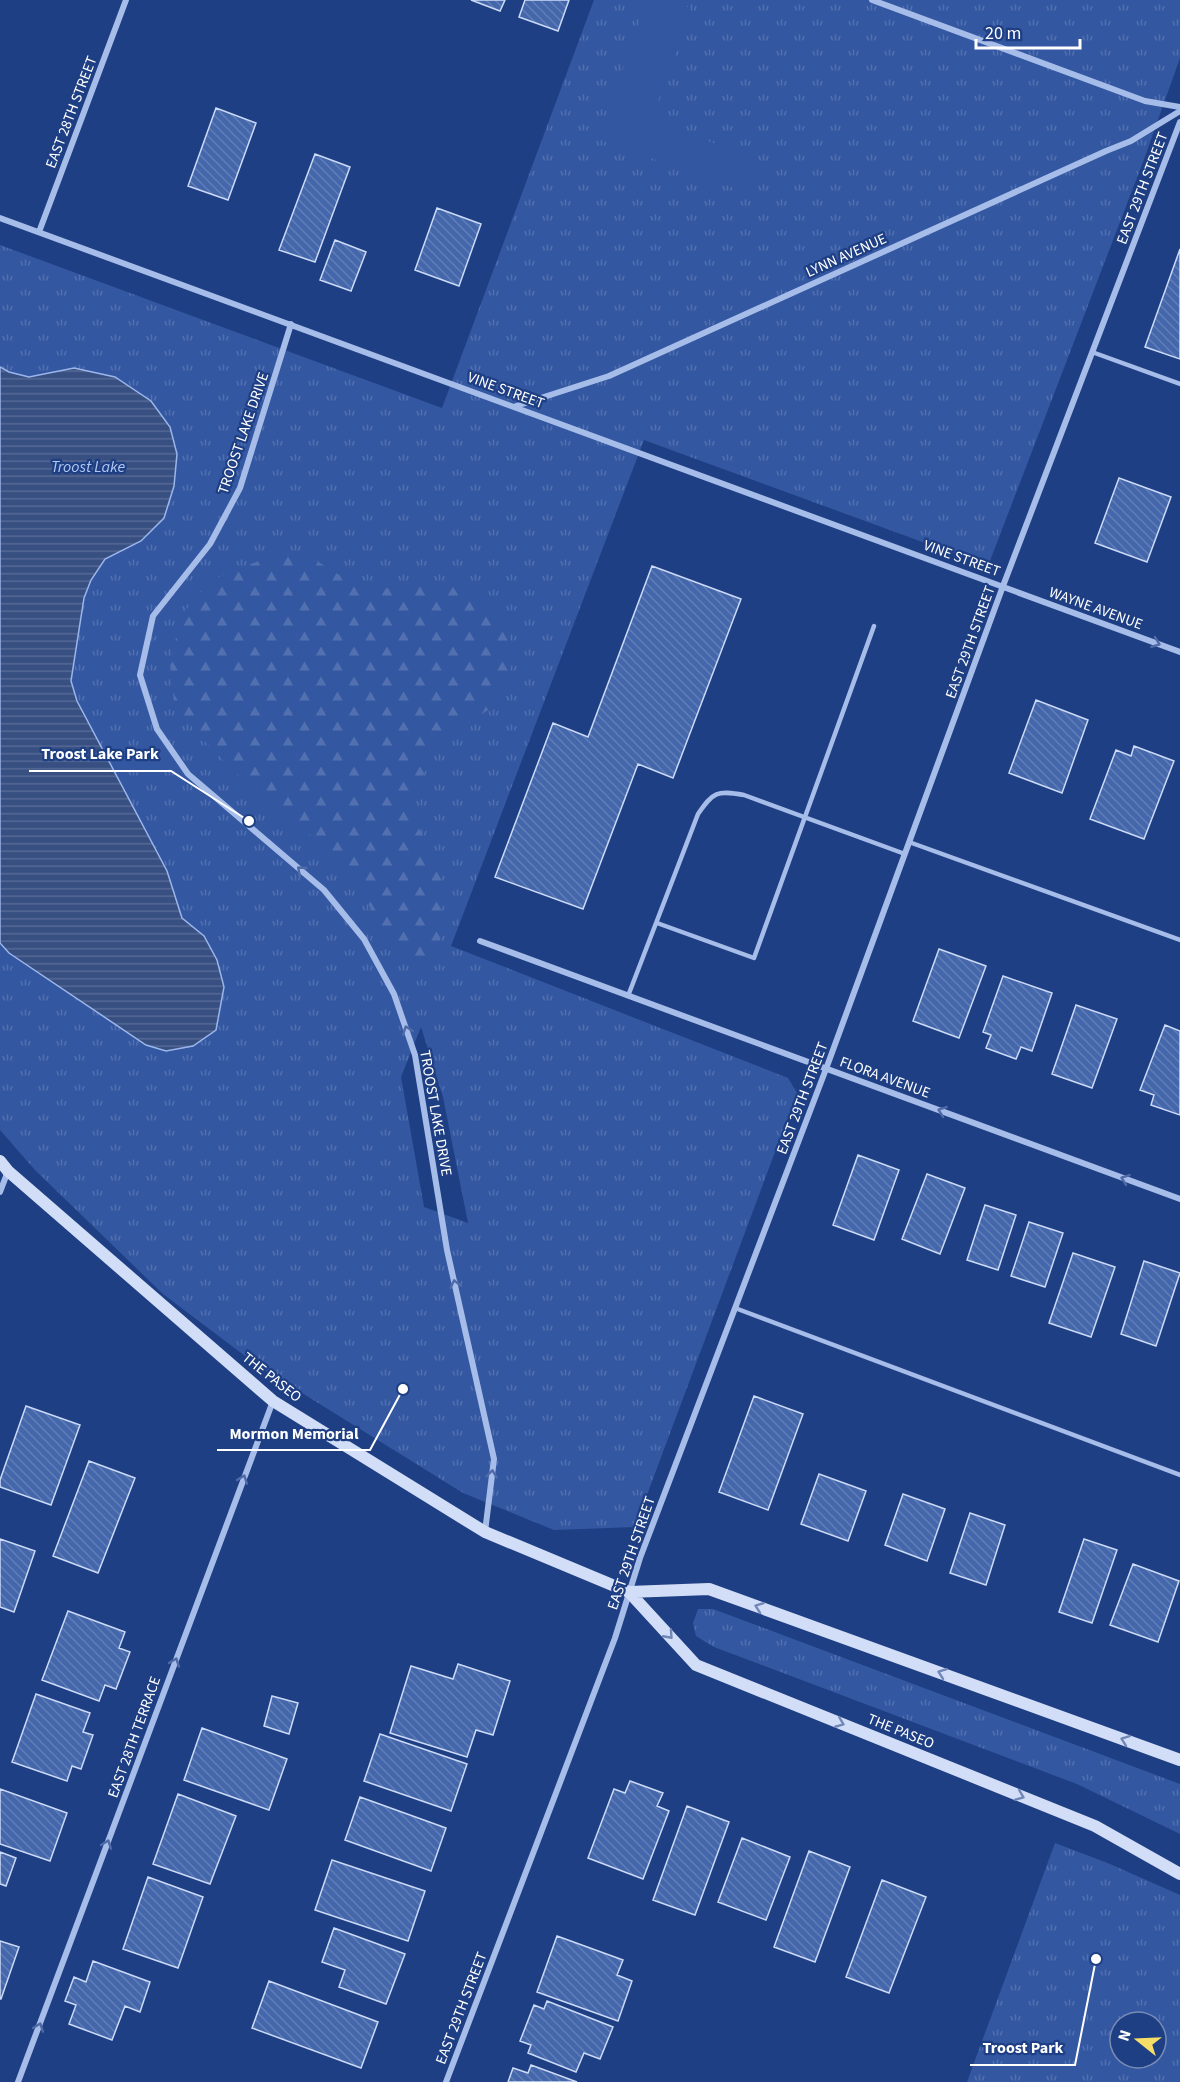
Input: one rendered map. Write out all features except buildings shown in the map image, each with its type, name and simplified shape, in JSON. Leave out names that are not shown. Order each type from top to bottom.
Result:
[{"type":"main road","name":"THE PASEO","points":[[4,1166],[273,1401],[485,1532],[629,1592],[696,1665],[1095,1826],[1180,1874]]},
{"type":"main road","name":"THE PASEO","points":[[629,1592],[709,1588],[1180,1760]]},
{"type":"street","name":"EAST 28TH STREET","points":[[39,232],[126,0]]},
{"type":"street","points":[[872,0],[1145,101],[1180,109]]},
{"type":"street","name":"LYNN AVENUE","points":[[516,406],[609,376],[1131,141],[1180,109]]},
{"type":"street","name":"EAST 29TH STREET","points":[[446,2082],[615,1638],[647,1540],[826,1069],[1003,586],[1180,122]]},
{"type":"street","name":"VINE STREET","points":[[0,218],[1003,586]]},
{"type":"street","name":"TROOST LAKE DRIVE","points":[[291,324],[240,488],[210,544],[153,616],[140,675],[157,729],[188,774],[324,890],[364,939],[394,994],[415,1055],[447,1250],[494,1459],[485,1532]]},
{"type":"street","name":"WAYNE AVENUE","points":[[1003,586],[1180,652]]},
{"type":"street","name":"FLORA AVENUE","points":[[480,941],[1180,1199]]},
{"type":"street","points":[[0,1192],[4,1166]]},
{"type":"street","name":"EAST 28TH TERRACE","points":[[18,2082],[273,1401]]},
{"type":"lane","points":[[1092,352],[1180,384]]},
{"type":"lane","points":[[657,923],[754,958],[874,626]]},
{"type":"lane","points":[[628,996],[698,814],[709,797],[727,792],[744,795],[905,854]]},
{"type":"lane","points":[[909,842],[1180,940]]},
{"type":"lane","points":[[735,1308],[1180,1475]]},
{"type":"green space","points":[[594,0],[1180,0],[1180,58],[1143,162],[988,566],[644,440],[451,946],[788,1078],[797,1093],[635,1527],[554,1530],[463,1493],[257,1365],[163,1294],[35,1170],[0,1130],[0,245],[442,408]],"holes":[[[421,1027],[443,1097],[468,1223],[424,1207],[401,1077]]]},
{"type":"green space","points":[[647,0],[667,0],[691,8],[651,121],[758,159],[746,192],[598,139]]},
{"type":"green space","points":[[304,553],[365,591],[434,582],[469,592],[504,619],[515,659],[488,710],[437,744],[413,799],[418,827],[441,867],[442,934],[424,970],[397,951],[365,899],[312,836],[274,809],[235,772],[195,731],[174,702],[170,664],[181,616],[211,580],[261,560]]},
{"type":"green space","points":[[698,1609],[713,1609],[1180,1784],[1180,1834],[1077,1784],[714,1647],[696,1636],[693,1623]]},
{"type":"green space","points":[[1055,1843],[1180,1895],[1180,2082],[967,2082]]},
{"type":"water","name":"Troost Lake","points":[[0,367],[29,377],[74,368],[115,377],[151,401],[170,427],[177,454],[174,486],[164,518],[141,541],[105,559],[91,580],[84,598],[71,681],[77,701],[167,871],[182,918],[204,936],[217,960],[224,987],[216,1030],[193,1046],[166,1051],[146,1045],[9,953],[0,943]]},
{"type":"place","name":"Troost Lake Park","points":[[249,821]]},
{"type":"place","name":"Mormon Memorial","points":[[403,1389]]},
{"type":"place","name":"Troost Park","points":[[1096,1959]]}]
